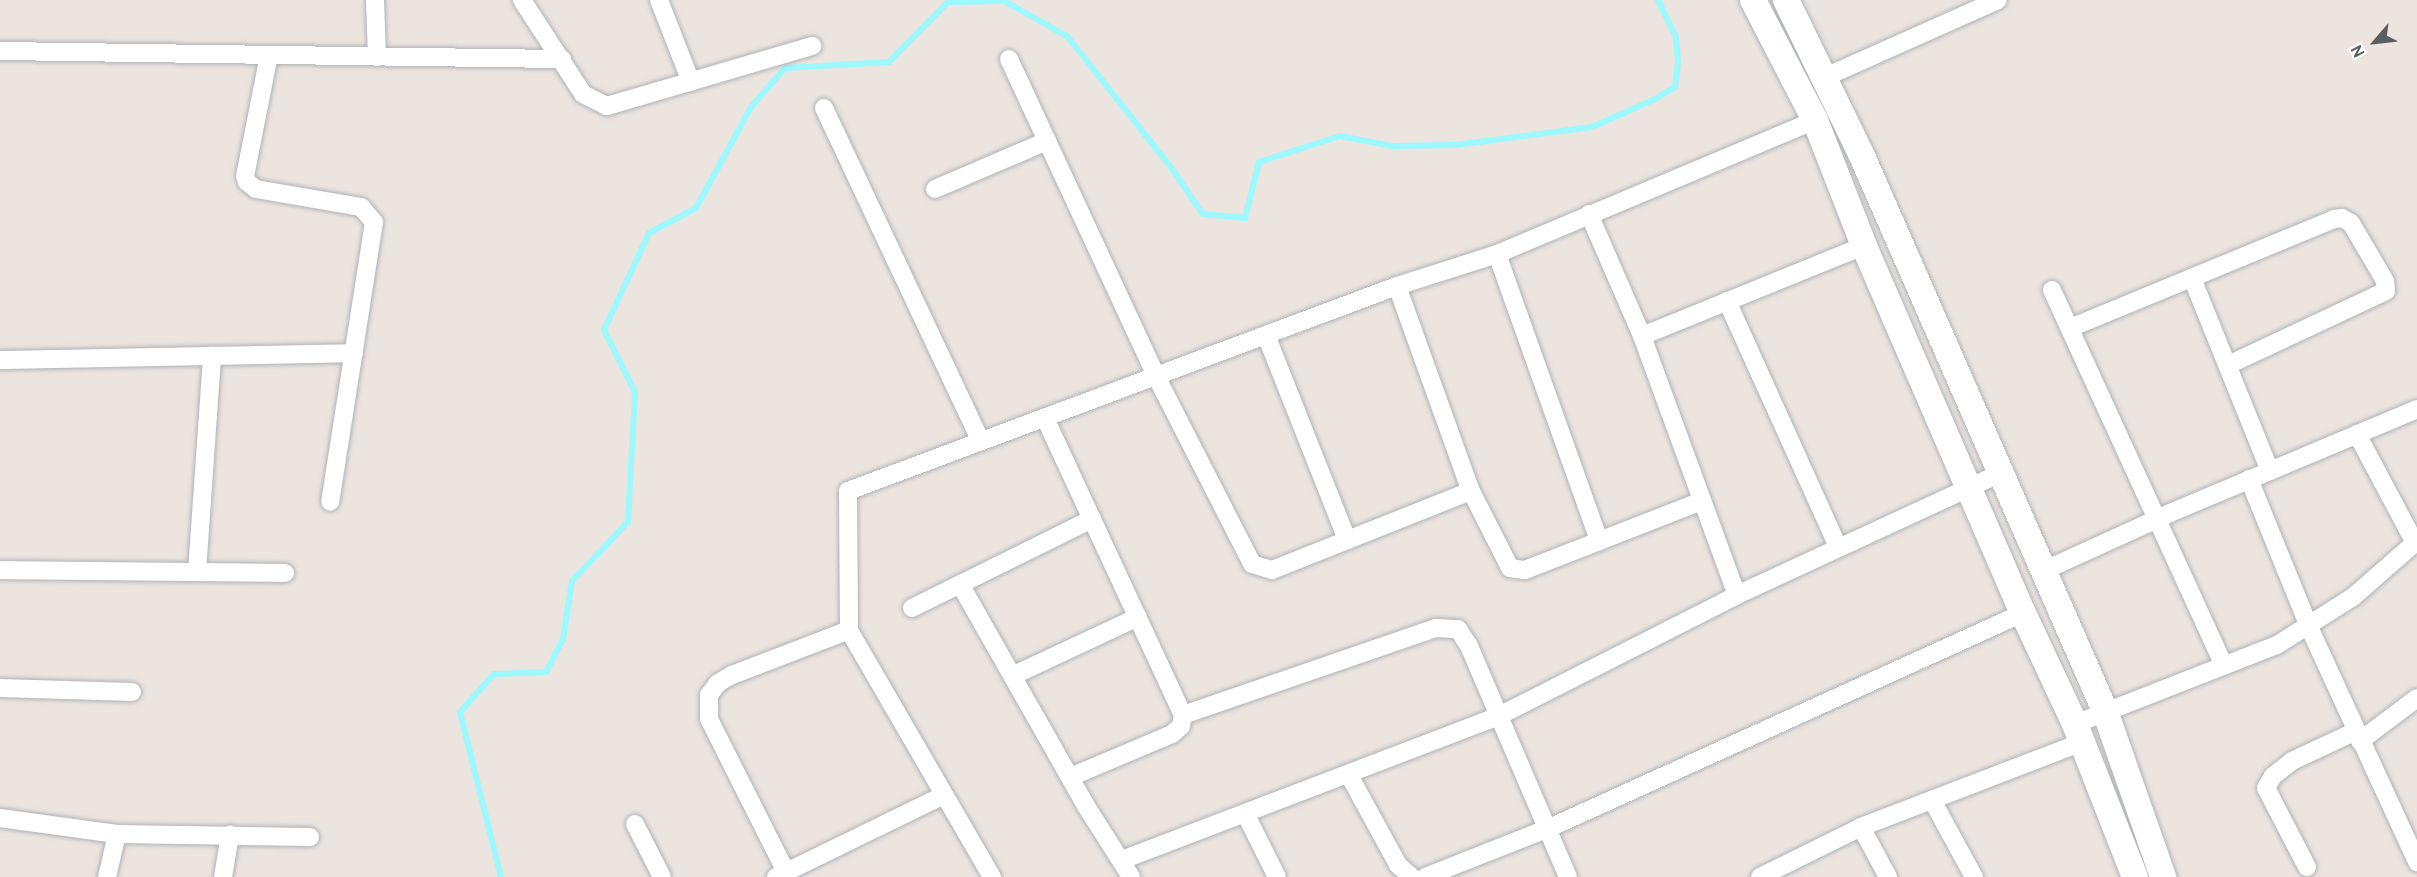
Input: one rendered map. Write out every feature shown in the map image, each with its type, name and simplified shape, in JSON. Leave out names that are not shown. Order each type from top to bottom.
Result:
[{"type":"main road","points":[[1753,0],[1815,120],[1864,246],[2022,613],[2078,733],[2135,877]]},
{"type":"main road","points":[[1786,0],[1825,77],[2105,711],[2163,877]]},
{"type":"street","points":[[375,0],[377,57]]},
{"type":"street","points":[[522,0],[583,94],[607,106],[812,46]]},
{"type":"street","points":[[659,0],[692,82]]},
{"type":"street","points":[[1825,77],[1998,0]]},
{"type":"street","points":[[0,51],[562,59]]},
{"type":"street","points":[[269,55],[245,176],[256,189],[361,207],[369,213],[374,230],[330,502]]},
{"type":"street","points":[[1009,59],[1156,376],[1252,564],[1272,570],[1471,491]]},
{"type":"street","points":[[824,108],[981,441]]},
{"type":"street","points":[[992,877],[849,630],[848,491],[1397,286],[1497,254],[1815,120]]},
{"type":"street","points":[[935,189],[1047,141]]},
{"type":"street","points":[[1590,214],[1642,336],[1737,595]]},
{"type":"street","points":[[2070,328],[2342,218],[2351,223],[2385,281],[2387,287],[2381,296],[2228,365]]},
{"type":"street","points":[[1642,336],[1864,246]]},
{"type":"street","points":[[1497,254],[1599,541]]},
{"type":"street","points":[[2192,278],[2270,471]]},
{"type":"street","points":[[1397,286],[1471,491],[1502,557],[1514,570],[1525,570],[1702,501]]},
{"type":"street","points":[[2052,290],[2224,665]]},
{"type":"street","points":[[1728,302],[1838,547]]},
{"type":"street","points":[[1266,335],[1347,540]]},
{"type":"street","points":[[0,360],[354,352]]},
{"type":"street","points":[[197,572],[212,356]]},
{"type":"street","points":[[2043,571],[2156,519],[2417,409]]},
{"type":"street","points":[[1045,418],[1183,715],[1181,726],[1172,734],[1070,777]]},
{"type":"street","points":[[1760,877],[1861,828],[1932,800],[2078,733],[2105,711],[2224,665],[2309,627],[2353,597],[2416,542],[2357,434]]},
{"type":"street","points":[[1122,860],[1246,815],[1497,717],[1737,595],[1968,486],[2001,473]]},
{"type":"street","points":[[2249,479],[2309,627],[2417,862]]},
{"type":"street","points":[[912,608],[1092,519]]},
{"type":"street","points":[[0,570],[285,573]]},
{"type":"street","points":[[960,584],[1070,777],[1131,877]]},
{"type":"street","points":[[1425,877],[1547,829],[2022,613]]},
{"type":"street","points":[[1012,676],[1138,617]]},
{"type":"street","points":[[1183,715],[1445,627],[1458,630],[1465,637],[1497,717],[1568,877]]},
{"type":"street","points":[[849,630],[732,675],[718,683],[709,695],[709,719],[781,875],[944,795]]},
{"type":"street","points":[[0,688],[132,692]]},
{"type":"street","points":[[2307,867],[2266,788],[2273,776],[2292,761],[2358,736],[2417,698]]},
{"type":"street","points":[[1349,775],[1398,865],[1412,877]]},
{"type":"street","points":[[1932,800],[1974,877]]},
{"type":"street","points":[[1246,815],[1276,877]]},
{"type":"street","points":[[0,818],[117,834],[310,837]]},
{"type":"street","points":[[635,824],[662,877]]},
{"type":"street","points":[[1861,828],[1888,877]]},
{"type":"street","points":[[107,877],[117,834]]},
{"type":"street","points":[[223,877],[230,835]]},
{"type":"waterway","points":[[501,877],[460,712],[494,674],[546,672],[563,639],[572,581],[628,522],[635,392],[604,330],[649,233],[696,208],[751,107],[785,68],[889,62],[948,2],[1004,1],[1067,36],[1170,166],[1203,214],[1245,218],[1259,162],[1340,136],[1392,146],[1455,145],[1592,127],[1655,99],[1675,87],[1678,61],[1676,37],[1658,0]]}]
